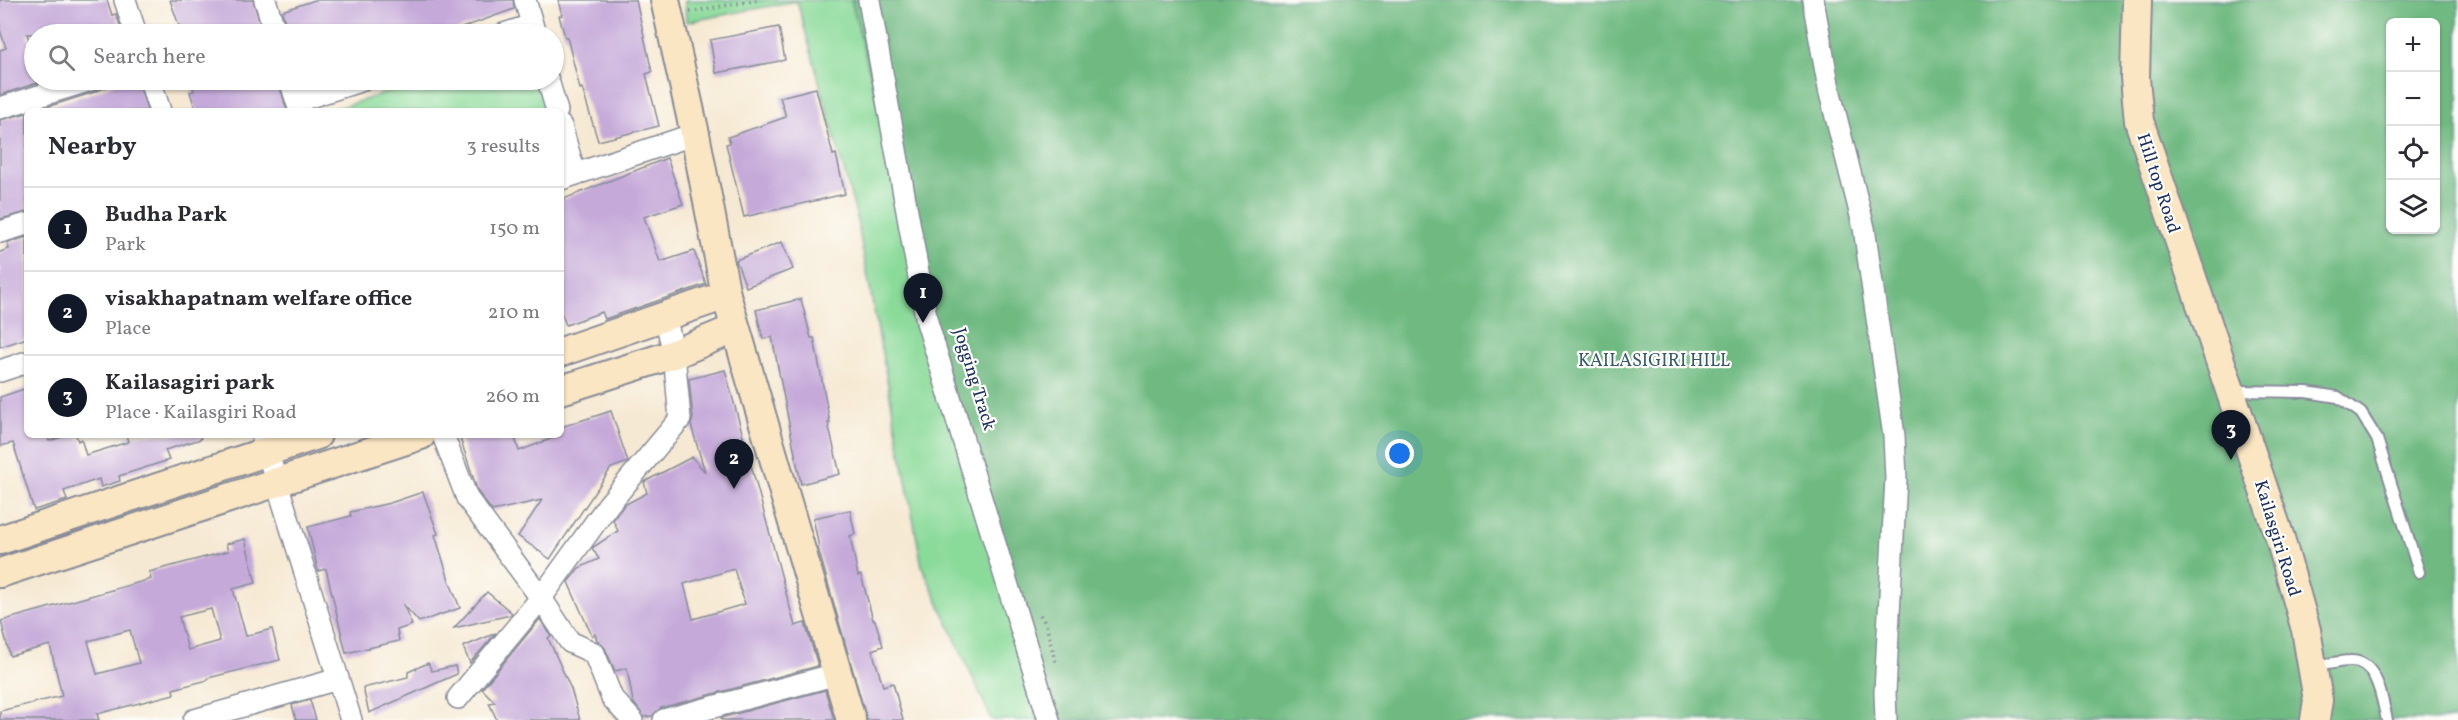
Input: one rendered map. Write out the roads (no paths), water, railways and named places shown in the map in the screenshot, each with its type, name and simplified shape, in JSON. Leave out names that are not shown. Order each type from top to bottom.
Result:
[{"type":"street","points":[[125,0],[133,24]]},
{"type":"street","points":[[266,0],[273,24]]},
{"type":"street","points":[[525,0],[531,24]]},
{"type":"street","points":[[869,0],[927,322],[1048,720]]},
{"type":"street","points":[[1813,0],[1829,89],[1864,228],[1894,436],[1896,478],[1885,692],[1886,720]]},
{"type":"street","name":"Hill top Road","points":[[2137,0],[2135,78],[2139,121],[2219,360]]},
{"type":"street","points":[[675,3],[695,134],[734,329],[851,720]]},
{"type":"street","points":[[0,108],[58,90]]},
{"type":"street","points":[[153,90],[159,108]]},
{"type":"street","points":[[293,90],[298,106],[338,90]]},
{"type":"street","points":[[551,90],[556,108]]},
{"type":"street","points":[[564,147],[568,176],[695,134]]},
{"type":"street","points":[[0,232],[24,225]]},
{"type":"street","points":[[564,351],[726,295]]},
{"type":"street","points":[[458,698],[541,598],[608,505],[680,419],[674,354],[665,316]]},
{"type":"street","points":[[564,389],[674,354],[734,329]]},
{"type":"street","name":"Kailasgiri Road","points":[[2219,360],[2280,538],[2306,630],[2318,700],[2315,720]]},
{"type":"street","points":[[0,371],[24,363]]},
{"type":"street","points":[[0,540],[265,443],[297,438]]},
{"type":"street","points":[[0,573],[412,438]]},
{"type":"street","points":[[444,438],[467,498],[541,598],[570,642],[594,653],[612,698],[632,720]]},
{"type":"street","points":[[265,443],[351,720]]},
{"type":"street","points":[[663,720],[837,674]]},
{"type":"street","points":[[194,720],[338,679]]},
{"type":"lane","points":[[2230,391],[2306,392],[2338,397],[2361,413],[2377,439],[2419,572]]},
{"type":"lane","points":[[2312,667],[2352,661],[2368,667],[2378,684],[2387,720]]},
{"type":"place","name":"Budha Park","points":[[923,323]]},
{"type":"place","name":"Kailasagiri park","points":[[2231,460]]},
{"type":"place","name":"visakhapatnam welfare office","points":[[734,489]]},
{"type":"park label","name":"KAILASIGIRI HILL","points":[[1654,360]]}]
